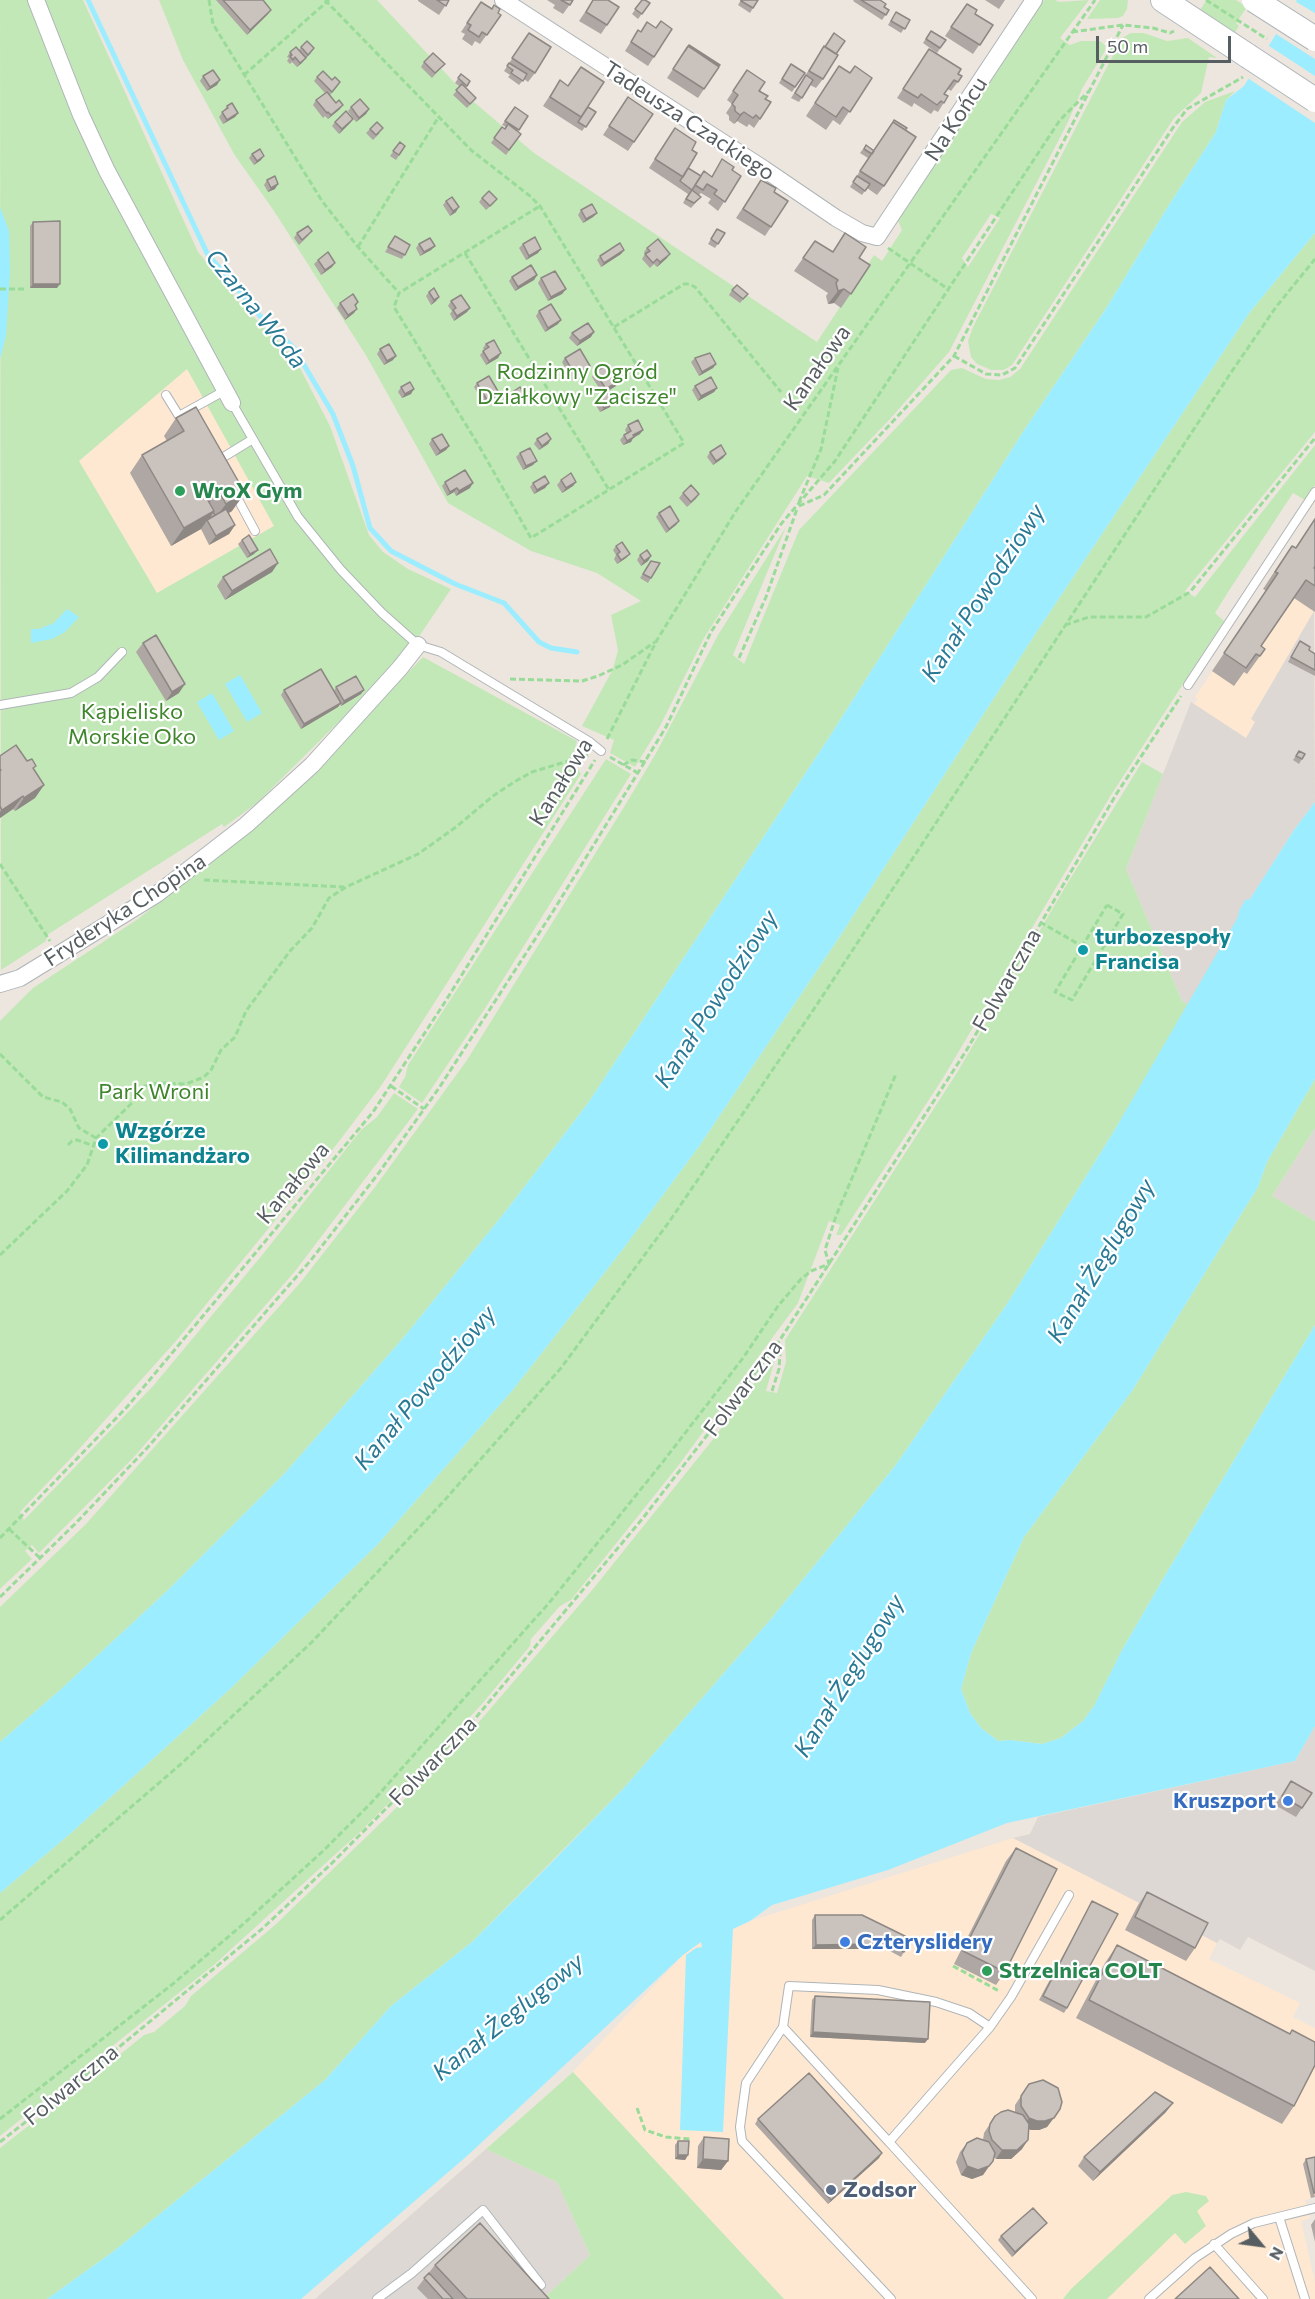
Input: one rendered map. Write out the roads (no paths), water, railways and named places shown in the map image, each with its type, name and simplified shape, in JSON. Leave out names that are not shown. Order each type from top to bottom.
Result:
[{"type":"main road","points":[[1163,0],[1255,54],[1315,100]]},
{"type":"main road","points":[[1254,0],[1315,39]]},
{"type":"street","points":[[36,0],[81,115],[107,171],[228,397]]},
{"type":"street","name":"Tadeusza Czackiego","points":[[503,0],[854,229],[877,237]]},
{"type":"street","name":"Na Końcu","points":[[877,237],[1034,0]]},
{"type":"street","name":"Fryderyka Chopina","points":[[0,984],[20,978],[157,894],[246,825],[312,765],[418,645]]},
{"type":"lane","points":[[166,395],[179,416],[228,397],[298,517],[341,570],[382,613],[418,645],[441,652],[590,742],[601,751]]},
{"type":"lane","points":[[188,411],[194,421]]},
{"type":"lane","points":[[217,461],[253,440]]},
{"type":"lane","points":[[211,451],[222,471]]},
{"type":"lane","points":[[228,481],[255,531]]},
{"type":"lane","points":[[1188,685],[1315,492]]},
{"type":"lane","points":[[0,705],[71,693],[98,677],[122,652]]},
{"type":"lane","points":[[890,2142],[990,2027],[1011,1997],[1069,1895]]},
{"type":"lane","points":[[891,2299],[742,2141],[740,2127],[746,2083],[783,2027],[789,1986],[878,1990],[925,1999],[969,2013],[990,2027]]},
{"type":"lane","points":[[783,2027],[1032,2299]]},
{"type":"lane","points":[[1149,2299],[1214,2244],[1254,2223],[1315,2208]]},
{"type":"lane","points":[[377,2299],[412,2273],[483,2210],[541,2285]]},
{"type":"lane","points":[[1279,2217],[1305,2299]]},
{"type":"lane","points":[[1214,2244],[1263,2299]]},
{"type":"water","name":"Kanał Powodziowy","points":[[1297,0],[1315,0],[1315,233],[1250,312],[700,1145],[620,1253],[512,1391],[377,1545],[229,1690],[71,1833],[0,1893],[0,1742],[167,1591],[284,1474],[404,1337],[509,1207],[588,1103],[828,739],[1023,432],[1107,307],[1216,132],[1226,100],[1244,86]]},
{"type":"water","points":[[0,207],[9,231],[10,272],[6,336],[0,359]]},
{"type":"water","points":[[67,609],[79,617],[65,632],[52,639],[31,643],[31,629],[39,629],[54,623]]},
{"type":"water","points":[[240,675],[262,713],[247,722],[225,684]]},
{"type":"water","points":[[212,693],[234,731],[219,740],[197,702]]},
{"type":"water","name":"Kanał Żeglugowy","points":[[1315,802],[1315,1079],[1267,1162],[1258,1187],[1132,1391],[1024,1537],[971,1653],[961,1689],[970,1713],[981,1728],[998,1741],[1010,1740],[1042,1744],[1061,1738],[1083,1721],[1094,1706],[1122,1650],[1163,1579],[1315,1325],[1315,1726],[1295,1761],[1007,1823],[888,1870],[772,1905],[750,1921],[733,1929],[723,2132],[680,2130],[686,1955],[702,1947],[701,1942],[683,1955],[467,2156],[301,2299],[47,2299],[114,2251],[325,2080],[391,2006],[472,1942],[623,1789],[771,1619],[895,1466],[1007,1304],[1114,1131],[1238,917],[1245,900],[1250,899],[1294,830]]},
{"type":"waterway","name":"Czarna Woda","points":[[88,0],[207,253],[260,316],[294,348],[333,414],[353,466],[370,528],[391,551],[455,584],[504,603],[539,642],[551,648],[577,652]]},
{"type":"place","name":"WroX Gym","points":[[180,491]]},
{"type":"place","name":"turbozespoły Francisa","points":[[1083,950]]},
{"type":"place","name":"Wzgórze Kilimandżaro","points":[[103,1144]]},
{"type":"place","name":"Kruszport","points":[[1288,1801]]},
{"type":"place","name":"Czteryslidery","points":[[845,1942]]},
{"type":"place","name":"Strzelnica COLT","points":[[987,1971]]},
{"type":"place","name":"Zodsor","points":[[831,2190]]},
{"type":"park label","name":"Rodzinny Ogród Działkowy \"Zacisze\"","points":[[577,384]]},
{"type":"park label","name":"Kąpielisko Morskie Oko","points":[[132,724]]},
{"type":"park label","name":"Park Wroni","points":[[154,1092]]}]
